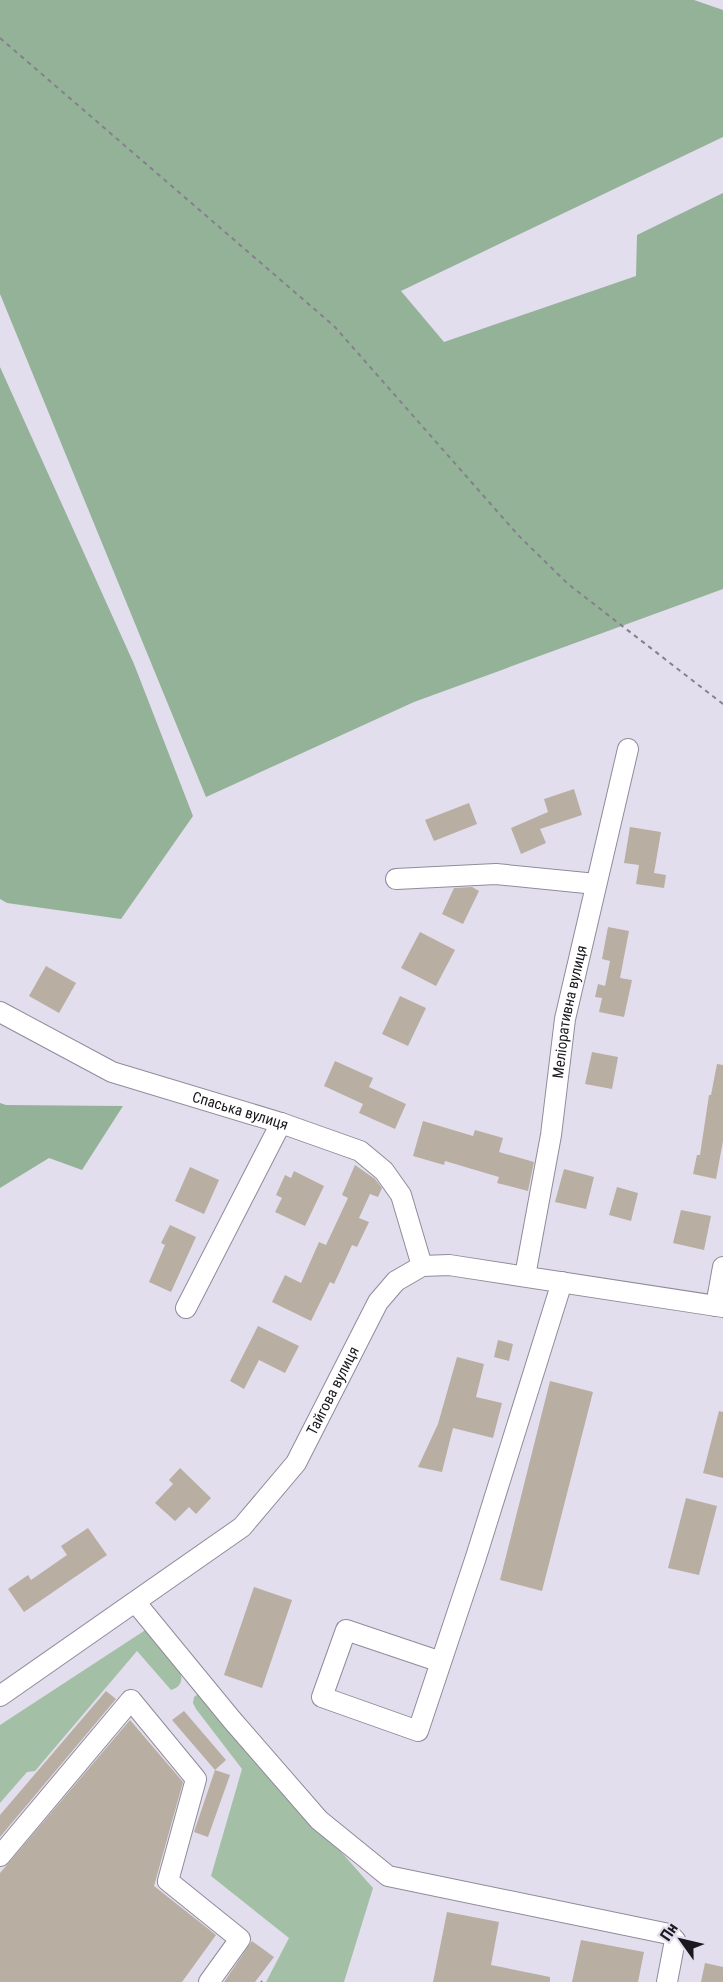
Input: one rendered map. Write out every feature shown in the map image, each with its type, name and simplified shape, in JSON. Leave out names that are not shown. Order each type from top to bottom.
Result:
[{"type":"street","name":"Меліоративна вулиця","points":[[525,1276],[551,1135],[565,1019],[628,749]]},
{"type":"street","points":[[396,879],[496,874],[596,884]]},
{"type":"street","name":"Спаська вулиця","points":[[0,1012],[112,1072],[281,1123],[360,1150],[384,1171],[401,1195],[422,1266]]},
{"type":"street","points":[[186,1308],[281,1123]]},
{"type":"street","name":"Тайгова вулиця","points":[[0,1696],[242,1527],[296,1463],[378,1302],[396,1281],[422,1266],[449,1265],[719,1306]]},
{"type":"street","points":[[719,1306],[723,1267]]},
{"type":"street","points":[[441,1662],[346,1630],[322,1697],[418,1731],[441,1662],[476,1557],[562,1282]]},
{"type":"street","points":[[136,1603],[232,1720],[319,1820],[388,1876],[669,1934],[675,1940],[667,1982]]},
{"type":"street","points":[[0,1856],[131,1700],[196,1779],[168,1881],[240,1939],[209,1982]]},
{"type":"path","points":[[0,38],[334,326],[518,535],[568,584],[723,704]]},
{"type":"green space","points":[[0,0],[694,0],[723,10],[723,137],[401,291],[444,342],[636,276],[637,235],[723,193],[723,589],[414,702],[206,797],[0,294]]},
{"type":"green space","points":[[0,367],[134,664],[193,816],[121,919],[7,903],[0,899]]},
{"type":"green space","points":[[0,1103],[6,1105],[123,1106],[82,1170],[49,1158],[0,1188]]},
{"type":"green space","points":[[150,1627],[169,1651],[180,1670],[179,1686],[171,1690],[137,1651],[35,1771],[27,1772],[0,1803],[0,1725]]},
{"type":"green space","points":[[198,1694],[203,1695],[373,1888],[344,1982],[266,1982],[289,1938],[211,1876],[242,1769],[196,1709],[193,1703],[194,1697]]},
{"type":"building","points":[[574,789],[582,815],[540,829],[546,843],[521,854],[511,828],[548,812],[544,799]]},
{"type":"building","points":[[469,803],[477,824],[434,841],[425,820]]},
{"type":"building","points":[[630,827],[661,832],[654,873],[666,875],[664,888],[636,884],[639,865],[624,863]]},
{"type":"building","points":[[472,887],[479,891],[463,924],[442,914],[454,888]]},
{"type":"building","points":[[608,927],[629,931],[620,978],[632,980],[624,1017],[599,1012],[602,998],[595,997],[598,984],[605,986],[610,961],[602,959]]},
{"type":"building","points":[[420,932],[455,950],[436,986],[401,968]]},
{"type":"building","points":[[46,966],[76,983],[59,1013],[29,996]]},
{"type":"building","points":[[400,996],[426,1008],[408,1046],[382,1034]]},
{"type":"building","points":[[592,1052],[618,1057],[612,1089],[585,1084]]},
{"type":"building","points":[[335,1061],[373,1078],[369,1087],[406,1104],[395,1129],[359,1113],[363,1104],[324,1086]]},
{"type":"building","points":[[717,1064],[723,1065],[723,1141],[716,1179],[693,1174],[697,1155],[700,1155],[709,1095],[711,1095]]},
{"type":"building","points":[[423,1121],[473,1136],[475,1130],[503,1138],[499,1152],[534,1162],[528,1191],[497,1183],[499,1177],[445,1161],[444,1165],[413,1156]]},
{"type":"building","points":[[355,1165],[375,1179],[382,1188],[378,1197],[370,1194],[359,1218],[369,1222],[357,1247],[352,1245],[334,1284],[330,1282],[311,1321],[272,1302],[285,1275],[301,1283],[319,1242],[326,1245],[348,1198],[342,1195]]},
{"type":"building","points":[[190,1167],[219,1180],[204,1214],[175,1201]]},
{"type":"building","points":[[564,1169],[594,1177],[586,1209],[555,1202]]},
{"type":"building","points":[[294,1171],[324,1186],[305,1226],[275,1212],[282,1198],[276,1195],[285,1175],[291,1178]]},
{"type":"building","points":[[617,1187],[638,1193],[631,1221],[609,1215]]},
{"type":"building","points":[[681,1210],[711,1216],[704,1250],[673,1243]]},
{"type":"building","points":[[170,1225],[196,1237],[171,1292],[149,1282],[165,1245],[161,1243]]},
{"type":"building","points":[[258,1326],[299,1346],[285,1373],[259,1360],[244,1389],[230,1381]]},
{"type":"building","points":[[498,1340],[513,1344],[509,1361],[494,1357]]},
{"type":"building","points":[[457,1357],[484,1364],[476,1397],[502,1403],[493,1438],[453,1428],[442,1472],[418,1467],[438,1424]]},
{"type":"building","points":[[550,1381],[593,1392],[542,1591],[500,1580]]},
{"type":"building","points":[[719,1411],[723,1412],[723,1478],[703,1473]]},
{"type":"building","points":[[180,1468],[211,1498],[196,1514],[189,1507],[175,1521],[155,1503],[173,1484],[169,1480]]},
{"type":"building","points":[[686,1498],[717,1506],[699,1575],[668,1568]]},
{"type":"building","points":[[88,1528],[107,1555],[24,1612],[8,1589],[28,1575],[31,1580],[67,1555],[61,1546]]},
{"type":"building","points":[[254,1587],[292,1600],[262,1688],[224,1675]]},
{"type":"building","points":[[106,1691],[116,1699],[0,1837],[0,1815]]},
{"type":"building","points":[[184,1711],[226,1760],[215,1770],[172,1720]]},
{"type":"building","points":[[130,1720],[183,1782],[154,1886],[216,1935],[182,1982],[0,1982],[0,1873]]},
{"type":"building","points":[[215,1770],[230,1775],[208,1837],[194,1832]]},
{"type":"building","points":[[447,1912],[499,1922],[491,1965],[550,1977],[550,1982],[433,1982]]},
{"type":"building","points":[[581,1940],[644,1952],[638,1982],[572,1982]]},
{"type":"building","points":[[252,1941],[274,1957],[255,1982],[224,1982]]},
{"type":"building","points":[[705,1963],[723,1967],[723,1982],[701,1982]]}]
